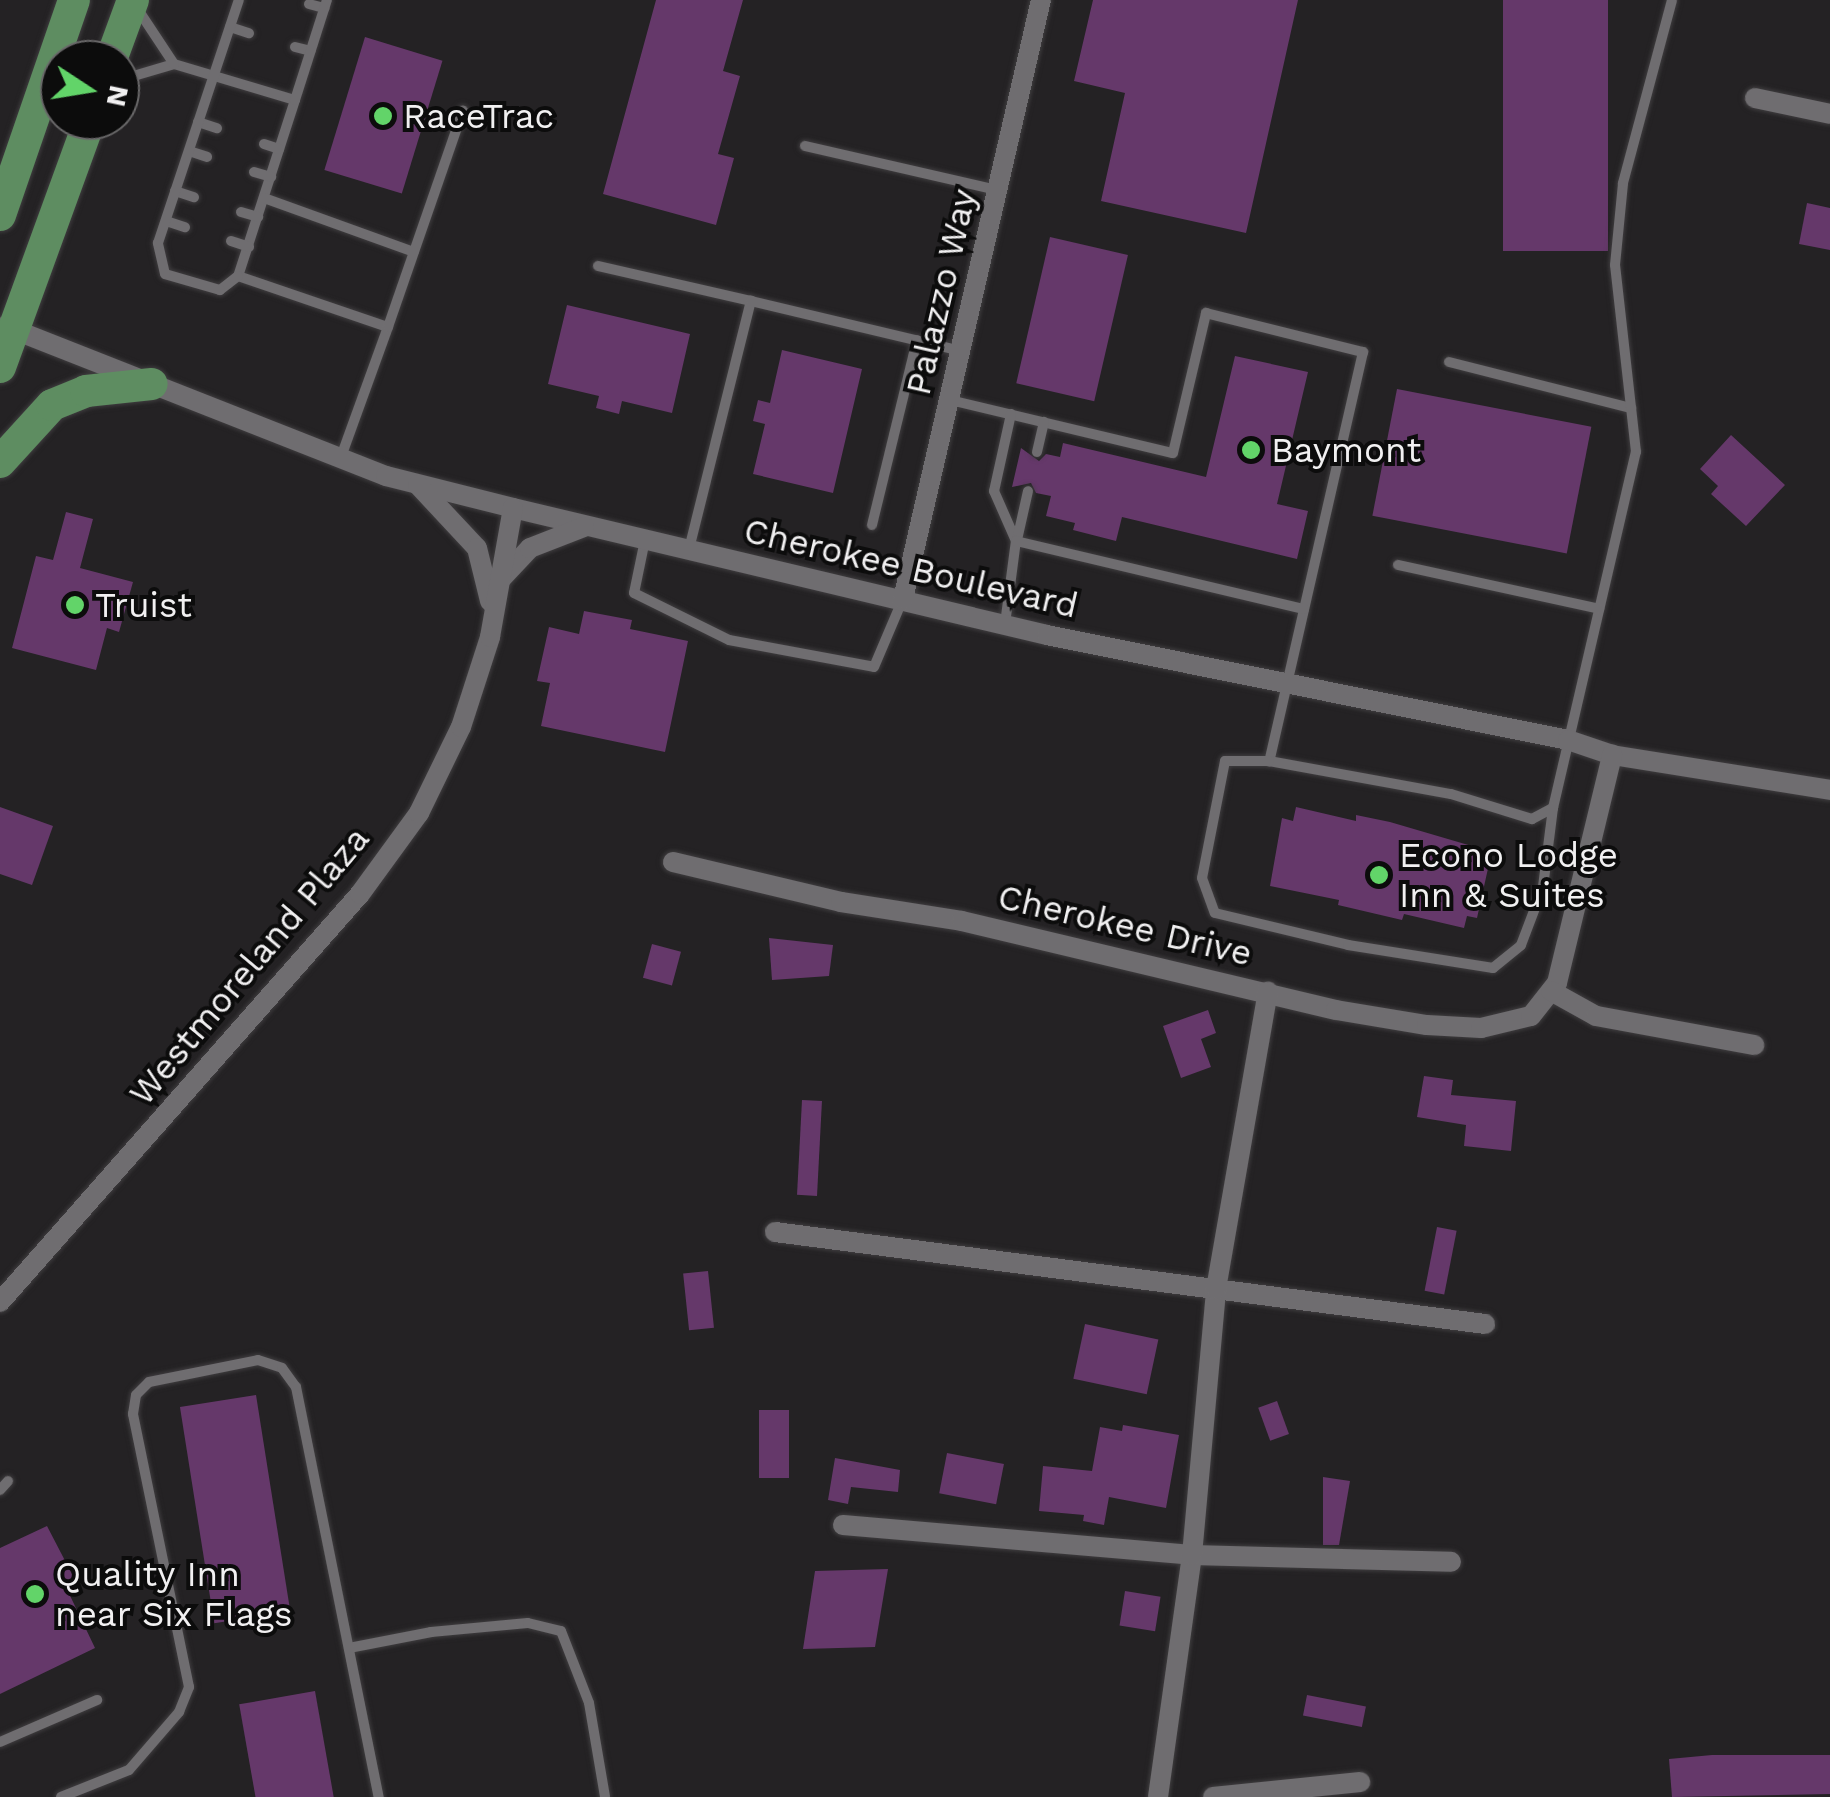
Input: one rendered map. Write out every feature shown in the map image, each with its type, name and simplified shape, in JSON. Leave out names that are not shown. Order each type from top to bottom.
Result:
[{"type":"main road","points":[[0,215],[71,1]]},
{"type":"main road","points":[[118,40],[133,1]]},
{"type":"main road","points":[[0,367],[8,327],[82,140]]},
{"type":"main road","points":[[0,462],[52,406],[86,391],[152,384]]},
{"type":"street","name":"Palazzo Way","points":[[903,599],[1041,0]]},
{"type":"street","points":[[1756,98],[1830,114]]},
{"type":"street","name":"Cherokee Boulevard","points":[[8,327],[340,458],[417,484],[1005,624],[1568,740],[1612,754],[1830,790]]},
{"type":"street","name":"Westmoreland Plaza","points":[[417,484],[477,548],[490,587],[490,637]]},
{"type":"street","name":"Westmoreland Plaza","points":[[0,1302],[360,894],[418,813],[461,727],[490,637],[513,508]]},
{"type":"street","points":[[500,581],[530,548],[585,526]]},
{"type":"street","points":[[1612,754],[1557,983],[1550,991],[1596,1016],[1754,1045]]},
{"type":"street","name":"Cherokee Drive","points":[[673,862],[842,902],[962,921],[1411,1022],[1481,1028],[1531,1016],[1550,991]]},
{"type":"street","points":[[1158,1797],[1192,1554],[1216,1289],[1268,992]]},
{"type":"street","points":[[775,1232],[1485,1324]]},
{"type":"street","points":[[843,1526],[1192,1554],[1451,1562]]},
{"type":"street","points":[[1213,1797],[1360,1782]]},
{"type":"lane","points":[[239,0],[158,244],[165,274],[220,290],[238,276],[326,4],[310,4]]},
{"type":"lane","points":[[1553,808],[1532,819],[1450,794],[1269,761],[1225,761],[1202,878],[1215,913],[1348,944],[1493,968],[1522,945],[1543,888],[1553,808],[1636,452],[1615,265],[1622,183],[1672,0]]},
{"type":"lane","points":[[133,1],[174,64]]},
{"type":"lane","points":[[230,26],[249,32]]},
{"type":"lane","points":[[295,46],[311,52]]},
{"type":"lane","points":[[140,74],[174,64],[296,100]]},
{"type":"lane","points":[[340,458],[463,110]]},
{"type":"lane","points":[[198,122],[216,128]]},
{"type":"lane","points":[[264,144],[280,149]]},
{"type":"lane","points":[[806,146],[998,190]]},
{"type":"lane","points":[[189,151],[207,157]]},
{"type":"lane","points":[[254,172],[271,177]]},
{"type":"lane","points":[[175,192],[194,197]]},
{"type":"lane","points":[[264,198],[414,252]]},
{"type":"lane","points":[[241,212],[258,217]]},
{"type":"lane","points":[[166,221],[185,227]]},
{"type":"lane","points":[[231,242],[248,247]]},
{"type":"lane","points":[[598,266],[961,351]]},
{"type":"lane","points":[[238,276],[388,327]]},
{"type":"lane","points":[[688,550],[751,301]]},
{"type":"lane","points":[[950,400],[1173,453],[1206,313],[1363,352],[1269,761]]},
{"type":"lane","points":[[872,526],[916,340]]},
{"type":"lane","points":[[1449,362],[1631,408]]},
{"type":"lane","points":[[1011,414],[994,491],[1016,541]]},
{"type":"lane","points":[[1037,452],[1044,422]]},
{"type":"lane","points":[[1005,624],[1016,541],[1028,491]]},
{"type":"lane","points":[[644,540],[634,592],[729,640],[874,667],[903,599]]},
{"type":"lane","points":[[1016,541],[1304,609]]},
{"type":"lane","points":[[1398,565],[1599,609]]},
{"type":"lane","points":[[61,1797],[129,1770],[180,1712],[188,1686],[133,1414],[136,1396],[149,1382],[258,1360],[282,1368],[296,1387],[380,1797]]},
{"type":"lane","points":[[349,1648],[431,1632],[528,1624],[561,1630],[589,1703],[605,1797]]},
{"type":"lane","points":[[0,1742],[96,1700]]},
{"type":"building","points":[[656,0],[743,0],[723,71],[740,76],[718,154],[734,158],[716,225],[603,194]]},
{"type":"building","points":[[1093,0],[1298,0],[1246,233],[1101,201],[1125,93],[1074,81]]},
{"type":"building","points":[[1503,0],[1608,0],[1608,251],[1503,251]]},
{"type":"building","name":"RaceTrac","points":[[365,37],[442,61],[402,194],[324,170]]},
{"type":"building","points":[[1807,203],[1830,208],[1830,250],[1799,244]]},
{"type":"building","points":[[1050,237],[1128,255],[1094,401],[1016,383]]},
{"type":"building","points":[[567,305],[690,334],[672,413],[622,401],[619,414],[596,408],[599,396],[548,384]]},
{"type":"building","points":[[782,350],[862,369],[833,493],[753,474],[765,424],[753,421],[758,400],[770,403]]},
{"type":"building","name":"Baymont","points":[[1235,356],[1308,372],[1277,504],[1308,511],[1297,559],[1122,517],[1116,541],[1073,530],[1075,523],[1046,516],[1051,496],[1036,493],[1031,483],[1012,487],[1021,448],[1039,461],[1046,454],[1060,457],[1063,443],[1206,477]]},
{"type":"building","points":[[1397,389],[1591,427],[1567,553],[1372,516]]},
{"type":"building","points":[[1731,435],[1785,485],[1746,526],[1711,494],[1718,486],[1700,469]]},
{"type":"building","name":"Truist","points":[[66,512],[93,519],[80,568],[133,582],[119,632],[107,628],[96,670],[12,648],[36,556],[53,560]]},
{"type":"building","points":[[584,611],[632,620],[630,629],[688,641],[665,752],[541,726],[550,683],[537,681],[549,627],[579,634]]},
{"type":"building","points":[[0,807],[53,826],[32,885],[0,874]]},
{"type":"building","name":"Econo Lodge Inn & Suites","points":[[1296,807],[1356,821],[1356,815],[1390,822],[1482,849],[1478,862],[1489,864],[1477,918],[1467,916],[1464,928],[1404,914],[1402,920],[1338,905],[1339,900],[1270,886],[1282,818],[1293,821]]},
{"type":"building","points":[[769,938],[833,945],[829,976],[772,980]]},
{"type":"building","points":[[652,944],[681,952],[672,986],[643,978]]},
{"type":"building","points":[[1208,1010],[1216,1033],[1201,1039],[1211,1067],[1181,1078],[1163,1026]]},
{"type":"building","points":[[1424,1076],[1453,1080],[1451,1095],[1516,1101],[1511,1151],[1464,1146],[1466,1125],[1417,1117]]},
{"type":"building","points":[[802,1100],[822,1101],[817,1196],[797,1195]]},
{"type":"building","points":[[1437,1227],[1457,1231],[1444,1295],[1425,1291]]},
{"type":"building","points":[[708,1271],[714,1328],[689,1330],[683,1274]]},
{"type":"building","points":[[1085,1324],[1158,1340],[1147,1394],[1073,1379]]},
{"type":"building","points":[[256,1395],[290,1611],[214,1623],[180,1407]]},
{"type":"building","points":[[1277,1401],[1289,1434],[1270,1441],[1258,1408]]},
{"type":"building","points":[[759,1410],[789,1410],[789,1478],[759,1478]]},
{"type":"building","points":[[1123,1425],[1179,1435],[1166,1508],[1109,1497],[1104,1525],[1083,1521],[1084,1515],[1039,1511],[1043,1466],[1092,1471],[1100,1427],[1122,1431]]},
{"type":"building","points":[[947,1453],[1004,1464],[996,1504],[939,1493]]},
{"type":"building","points":[[835,1458],[900,1470],[898,1492],[851,1487],[848,1504],[828,1500]]},
{"type":"building","points":[[1323,1477],[1350,1481],[1339,1545],[1323,1545]]},
{"type":"building","name":"Quality Inn near Six Flags","points":[[47,1526],[74,1578],[64,1583],[95,1648],[0,1694],[0,1548]]},
{"type":"building","points":[[888,1569],[875,1647],[803,1649],[815,1571]]},
{"type":"building","points":[[1125,1591],[1161,1597],[1155,1631],[1120,1626]]},
{"type":"building","points":[[315,1691],[334,1797],[256,1797],[239,1704]]},
{"type":"building","points":[[1307,1695],[1366,1706],[1362,1727],[1303,1716]]},
{"type":"building","points":[[1830,1755],[1830,1794],[1672,1797],[1669,1759]]},
{"type":"place","name":"RaceTrac","points":[[383,116]]},
{"type":"place","name":"Baymont","points":[[1251,450]]},
{"type":"place","name":"Truist","points":[[75,605]]},
{"type":"place","name":"Econo Lodge Inn & Suites","points":[[1379,875]]},
{"type":"place","name":"Quality Inn near Six Flags","points":[[35,1594]]}]
